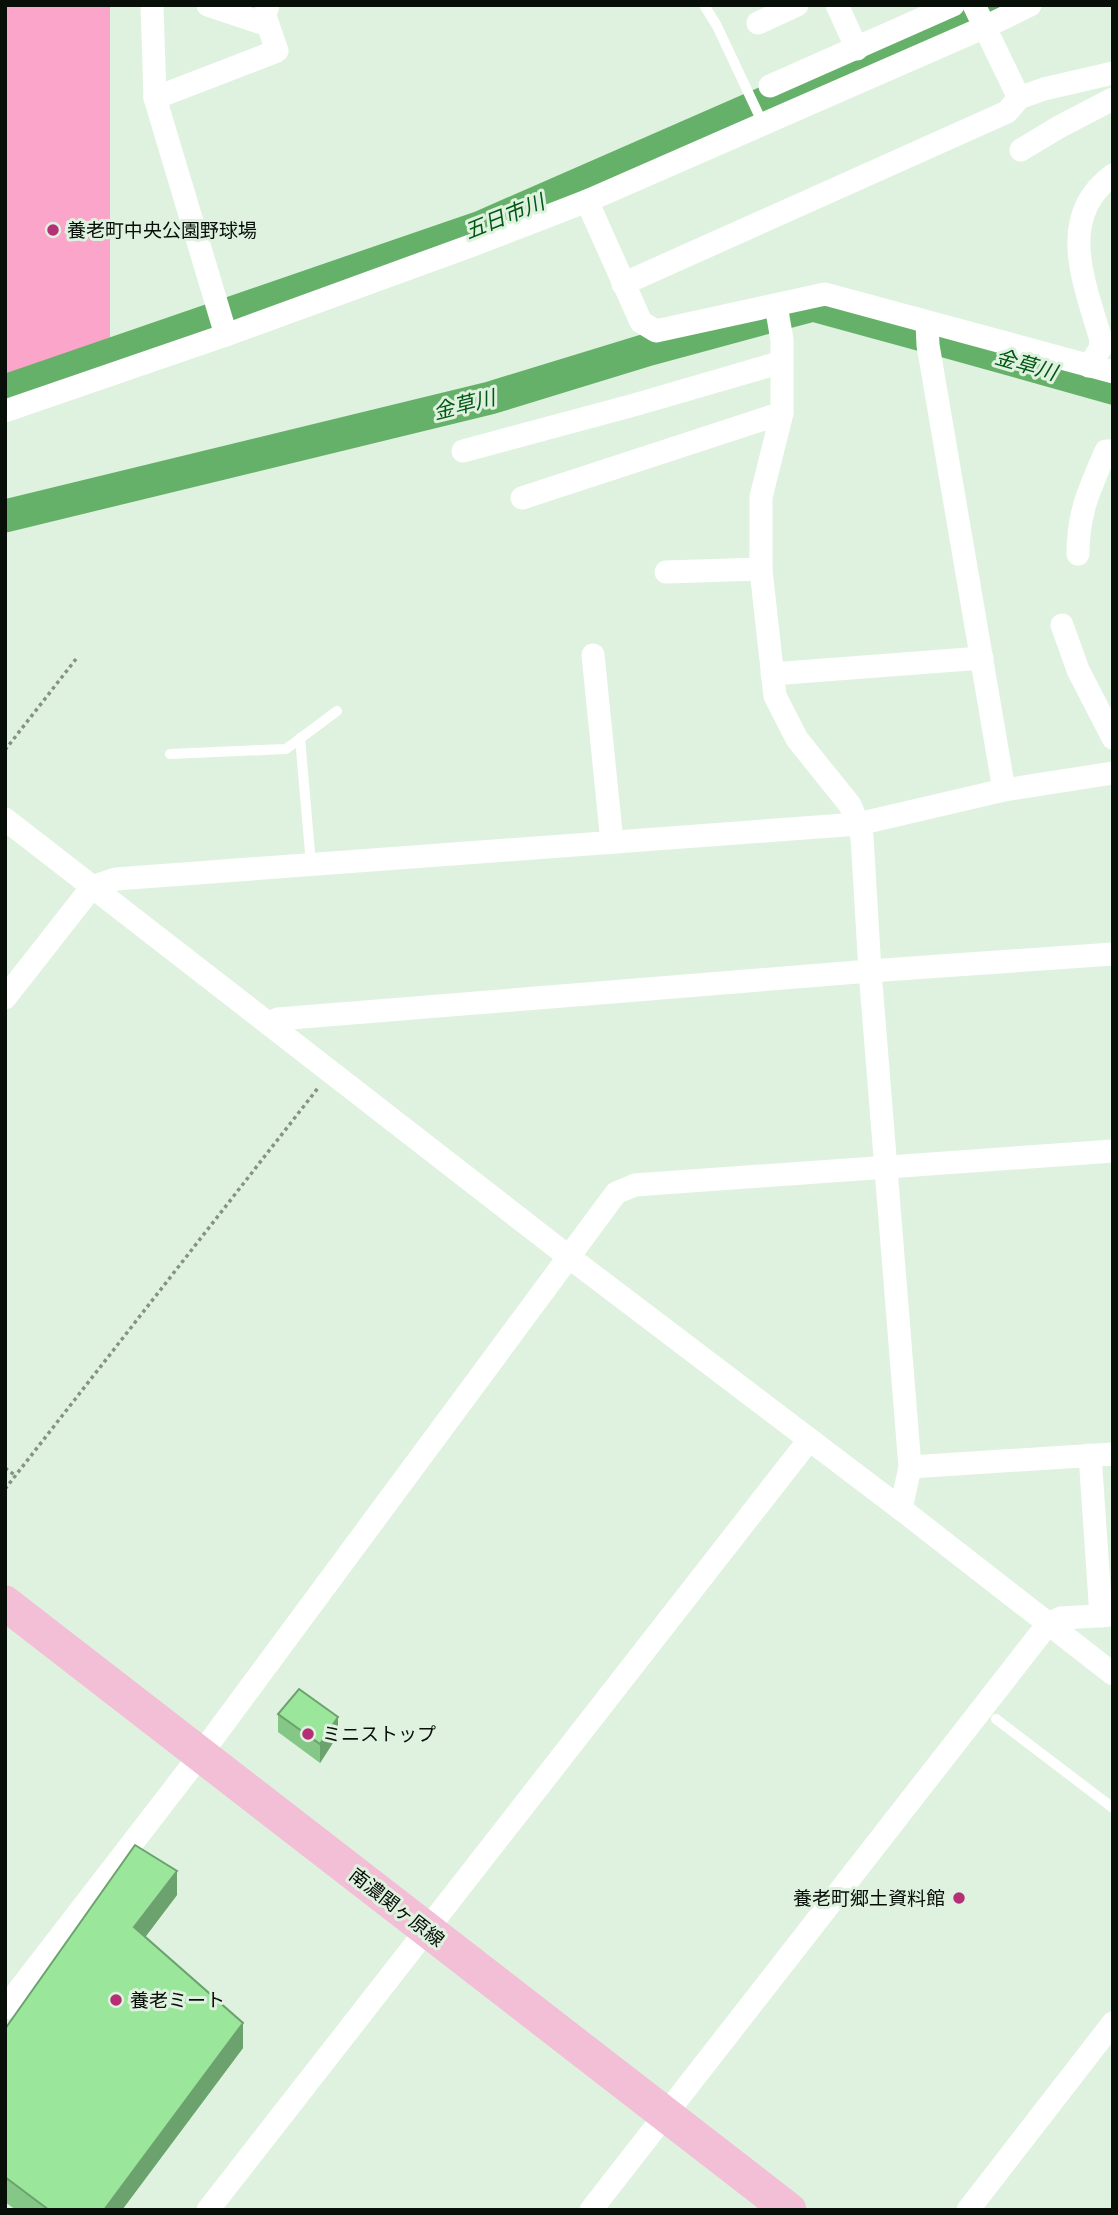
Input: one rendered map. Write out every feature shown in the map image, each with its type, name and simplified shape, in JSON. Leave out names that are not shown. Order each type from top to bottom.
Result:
[{"type":"main road","name":"南濃関ヶ原線","points":[[5,1603],[789,2210]]},
{"type":"street","points":[[152,5],[155,98],[226,335]]},
{"type":"street","points":[[208,5],[259,22],[267,13]]},
{"type":"street","points":[[758,23],[797,5]]},
{"type":"street","points":[[837,5],[857,49]]},
{"type":"street","points":[[770,86],[953,5]]},
{"type":"street","points":[[974,5],[1019,98]]},
{"type":"street","points":[[5,411],[226,335],[587,201],[1030,5]]},
{"type":"street","points":[[155,98],[277,51],[267,13]]},
{"type":"street","points":[[623,284],[1007,112],[1019,98],[1044,89],[1113,73]]},
{"type":"street","points":[[1021,150],[1113,99]]},
{"type":"street","points":[[1089,366],[1100,349],[1101,340],[1081,264],[1077,233],[1087,203],[1113,175]]},
{"type":"street","points":[[587,201],[641,322],[656,331],[777,313],[825,294],[1113,372]]},
{"type":"street","points":[[777,313],[782,340],[782,413],[761,497],[761,569],[775,696],[797,739],[850,805],[862,837],[870,971],[910,1467],[901,1510]]},
{"type":"street","points":[[927,323],[928,345],[1004,790]]},
{"type":"street","points":[[463,451],[782,362]]},
{"type":"street","points":[[522,498],[782,413]]},
{"type":"street","points":[[1078,554],[1084,504],[1106,451],[1113,451]]},
{"type":"street","points":[[666,572],[761,569]]},
{"type":"street","points":[[1062,625],[1078,670],[1113,738]]},
{"type":"street","points":[[593,655],[612,842]]},
{"type":"street","points":[[772,674],[982,658]]},
{"type":"street","points":[[5,998],[92,887],[116,879],[858,824],[1004,790],[1113,773]]},
{"type":"street","points":[[5,819],[1113,1674]]},
{"type":"street","points":[[270,1023],[278,1019],[1113,954]]},
{"type":"street","points":[[5,2008],[201,1754],[616,1193],[635,1185],[1113,1151]]},
{"type":"street","points":[[208,2210],[809,1440]]},
{"type":"street","points":[[910,1467],[1113,1454]]},
{"type":"street","points":[[591,2210],[1048,1624],[1062,1618],[1107,1616],[1090,1455]]},
{"type":"street","points":[[968,2210],[1113,2023]]},
{"type":"lane","points":[[704,5],[717,26],[764,124]]},
{"type":"lane","points":[[170,754],[286,749],[337,711]]},
{"type":"lane","points":[[300,738],[312,864]]},
{"type":"lane","points":[[996,1719],[1113,1808]]},
{"type":"path","points":[[5,750],[76,659]]},
{"type":"path","points":[[5,1489],[330,1072]]},
{"type":"path","points":[[5,1468],[16,1476]]},
{"type":"shaded area","name":"養老町中央公園野球場","points":[[5,5],[110,5],[110,347],[5,383]]},
{"type":"building","points":[[299,1689],[338,1717],[320,1744],[278,1714]]},
{"type":"building","name":"養老ミート","points":[[135,1845],[177,1871],[134,1927],[243,2023],[104,2210],[49,2210],[5,2177],[5,2029]]},
{"type":"waterway","name":"五日市川","points":[[5,391],[481,227],[989,5]]},
{"type":"waterway","name":"金草川","points":[[5,516],[490,398],[650,349],[813,305],[919,334]]},
{"type":"waterway","name":"金草川","points":[[938,339],[1113,388]]},
{"type":"place","name":"養老町中央公園野球場","points":[[53,230]]},
{"type":"place","name":"ミニストップ","points":[[308,1734]]},
{"type":"place","name":"養老町郷土資料館","points":[[959,1898]]},
{"type":"place","name":"養老ミート","points":[[116,2000]]}]
